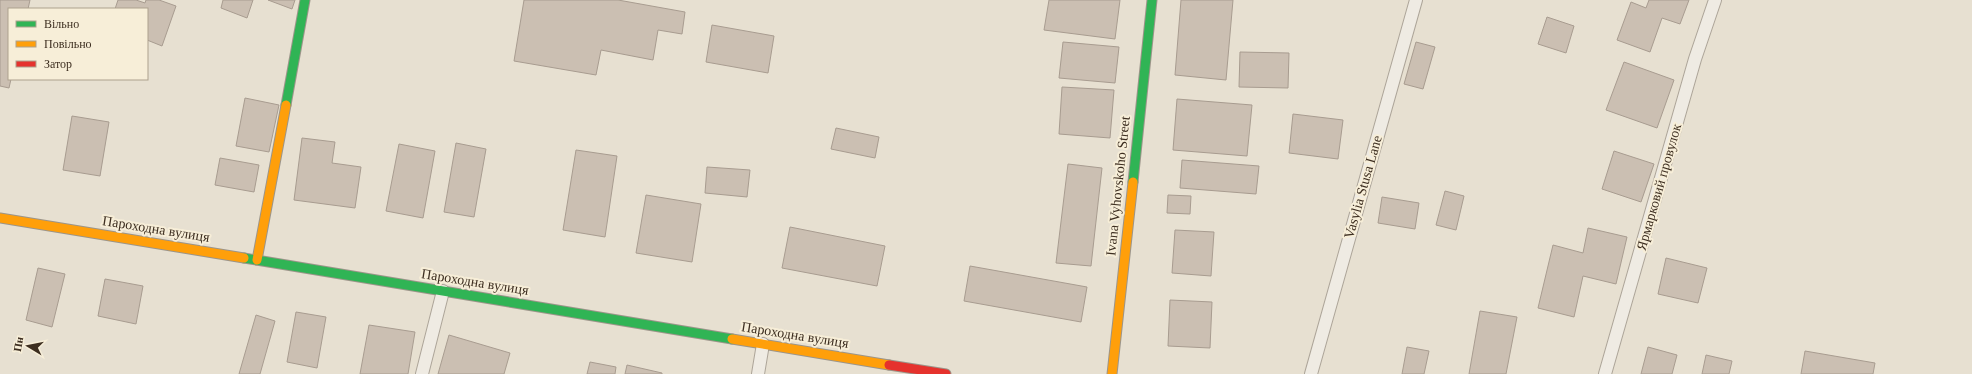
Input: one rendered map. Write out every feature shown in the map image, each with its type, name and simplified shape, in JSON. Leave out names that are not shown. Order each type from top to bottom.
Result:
[{"type":"street","points":[[256,260],[305,0]]},
{"type":"street","name":"Ivana Vyhovskoho Street","points":[[1112,374],[1152,0]]},
{"type":"street","name":"Пароходна вулиця","points":[[0,218],[946,374]]},
{"type":"lane","name":"Vasylia Stusa Lane","points":[[1311,374],[1416,0]]},
{"type":"lane","name":"Ярмарковий провулок","points":[[1605,374],[1695,59],[1715,0]]},
{"type":"lane","points":[[422,374],[443,291]]},
{"type":"lane","points":[[758,374],[763,344]]},
{"type":"building","points":[[0,0],[30,0],[28,8],[8,8],[8,80],[11,80],[9,88],[0,86]]},
{"type":"building","points":[[118,0],[136,0],[145,3],[146,0],[159,0],[176,6],[162,46],[148,40],[148,8],[115,8]]},
{"type":"building","points":[[223,0],[253,0],[247,18],[221,8]]},
{"type":"building","points":[[268,0],[295,0],[292,9]]},
{"type":"building","points":[[524,0],[618,0],[685,12],[682,34],[658,30],[653,60],[601,50],[596,75],[514,61]]},
{"type":"building","points":[[1049,0],[1120,0],[1115,39],[1044,30]]},
{"type":"building","points":[[1181,0],[1233,0],[1226,80],[1175,75]]},
{"type":"building","points":[[1649,0],[1689,0],[1680,24],[1662,18],[1650,52],[1617,40],[1631,2],[1646,8]]},
{"type":"building","points":[[1547,17],[1574,26],[1566,53],[1538,44]]},
{"type":"building","points":[[712,25],[774,36],[768,73],[706,62]]},
{"type":"building","points":[[1063,42],[1119,47],[1115,83],[1059,78]]},
{"type":"building","points":[[1416,42],[1435,47],[1423,89],[1404,84]]},
{"type":"building","points":[[1240,52],[1289,53],[1288,88],[1239,87]]},
{"type":"building","points":[[1624,62],[1674,80],[1657,128],[1606,110]]},
{"type":"building","points":[[1062,87],[1114,90],[1110,138],[1059,134]]},
{"type":"building","points":[[245,98],[279,105],[269,152],[236,146]]},
{"type":"building","points":[[1177,99],[1252,105],[1247,156],[1173,150]]},
{"type":"building","points":[[1293,114],[1343,120],[1338,159],[1289,153]]},
{"type":"building","points":[[72,116],[109,122],[100,176],[63,170]]},
{"type":"building","points":[[836,128],[879,137],[875,158],[831,149]]},
{"type":"building","points":[[302,138],[335,142],[332,163],[361,167],[355,208],[294,200]]},
{"type":"building","points":[[456,143],[486,149],[474,217],[444,212]]},
{"type":"building","points":[[399,144],[435,151],[423,218],[386,211]]},
{"type":"building","points":[[576,150],[617,156],[605,237],[563,230]]},
{"type":"building","points":[[1614,151],[1654,164],[1641,202],[1602,189]]},
{"type":"building","points":[[220,158],[259,165],[254,192],[215,185]]},
{"type":"building","points":[[1182,160],[1259,166],[1256,194],[1180,188]]},
{"type":"building","points":[[1068,164],[1102,168],[1091,266],[1056,263]]},
{"type":"building","points":[[707,167],[750,170],[747,197],[705,193]]},
{"type":"building","points":[[1445,191],[1464,196],[1456,230],[1436,225]]},
{"type":"building","points":[[646,195],[701,204],[692,262],[636,253]]},
{"type":"building","points":[[1168,195],[1191,196],[1190,214],[1167,213]]},
{"type":"building","points":[[1382,197],[1419,203],[1415,229],[1378,223]]},
{"type":"building","points":[[790,227],[885,246],[877,286],[782,268]]},
{"type":"building","points":[[1588,228],[1627,237],[1616,284],[1583,276],[1574,317],[1538,308],[1553,245],[1583,253]]},
{"type":"building","points":[[1175,230],[1214,232],[1211,276],[1172,273]]},
{"type":"building","points":[[1666,258],[1707,268],[1698,303],[1658,294]]},
{"type":"building","points":[[970,266],[1087,287],[1081,322],[964,301]]},
{"type":"building","points":[[38,268],[65,274],[52,327],[26,320]]},
{"type":"building","points":[[105,279],[143,286],[136,324],[98,316]]},
{"type":"building","points":[[1170,300],[1212,302],[1210,348],[1168,346]]},
{"type":"building","points":[[1480,311],[1517,317],[1506,374],[1469,374]]},
{"type":"building","points":[[296,312],[326,317],[317,368],[287,362]]},
{"type":"building","points":[[256,315],[275,321],[260,374],[239,374]]},
{"type":"building","points":[[369,325],[415,332],[408,374],[360,374]]},
{"type":"building","points":[[449,335],[510,353],[504,374],[438,374]]},
{"type":"building","points":[[1407,347],[1429,351],[1424,374],[1402,374]]},
{"type":"building","points":[[1648,347],[1677,355],[1672,374],[1641,374]]},
{"type":"building","points":[[1805,351],[1875,363],[1873,374],[1801,374]]},
{"type":"building","points":[[1706,355],[1732,361],[1729,374],[1702,374]]},
{"type":"building","points":[[590,362],[616,367],[615,374],[587,374]]},
{"type":"building","points":[[627,365],[662,373],[662,374],[625,374]]},
{"type":"traffic: fast","points":[[286,105],[305,0]]},
{"type":"traffic: fast","points":[[1133,182],[1152,0]]},
{"type":"traffic: fast","points":[[244,258],[732,339]]},
{"type":"traffic: slow","points":[[257,260],[286,105]]},
{"type":"traffic: slow","points":[[1112,374],[1133,182]]},
{"type":"traffic: slow","points":[[0,218],[244,258]]},
{"type":"traffic: slow","points":[[732,339],[889,365]]},
{"type":"traffic: jam","points":[[889,365],[946,374]]}]
